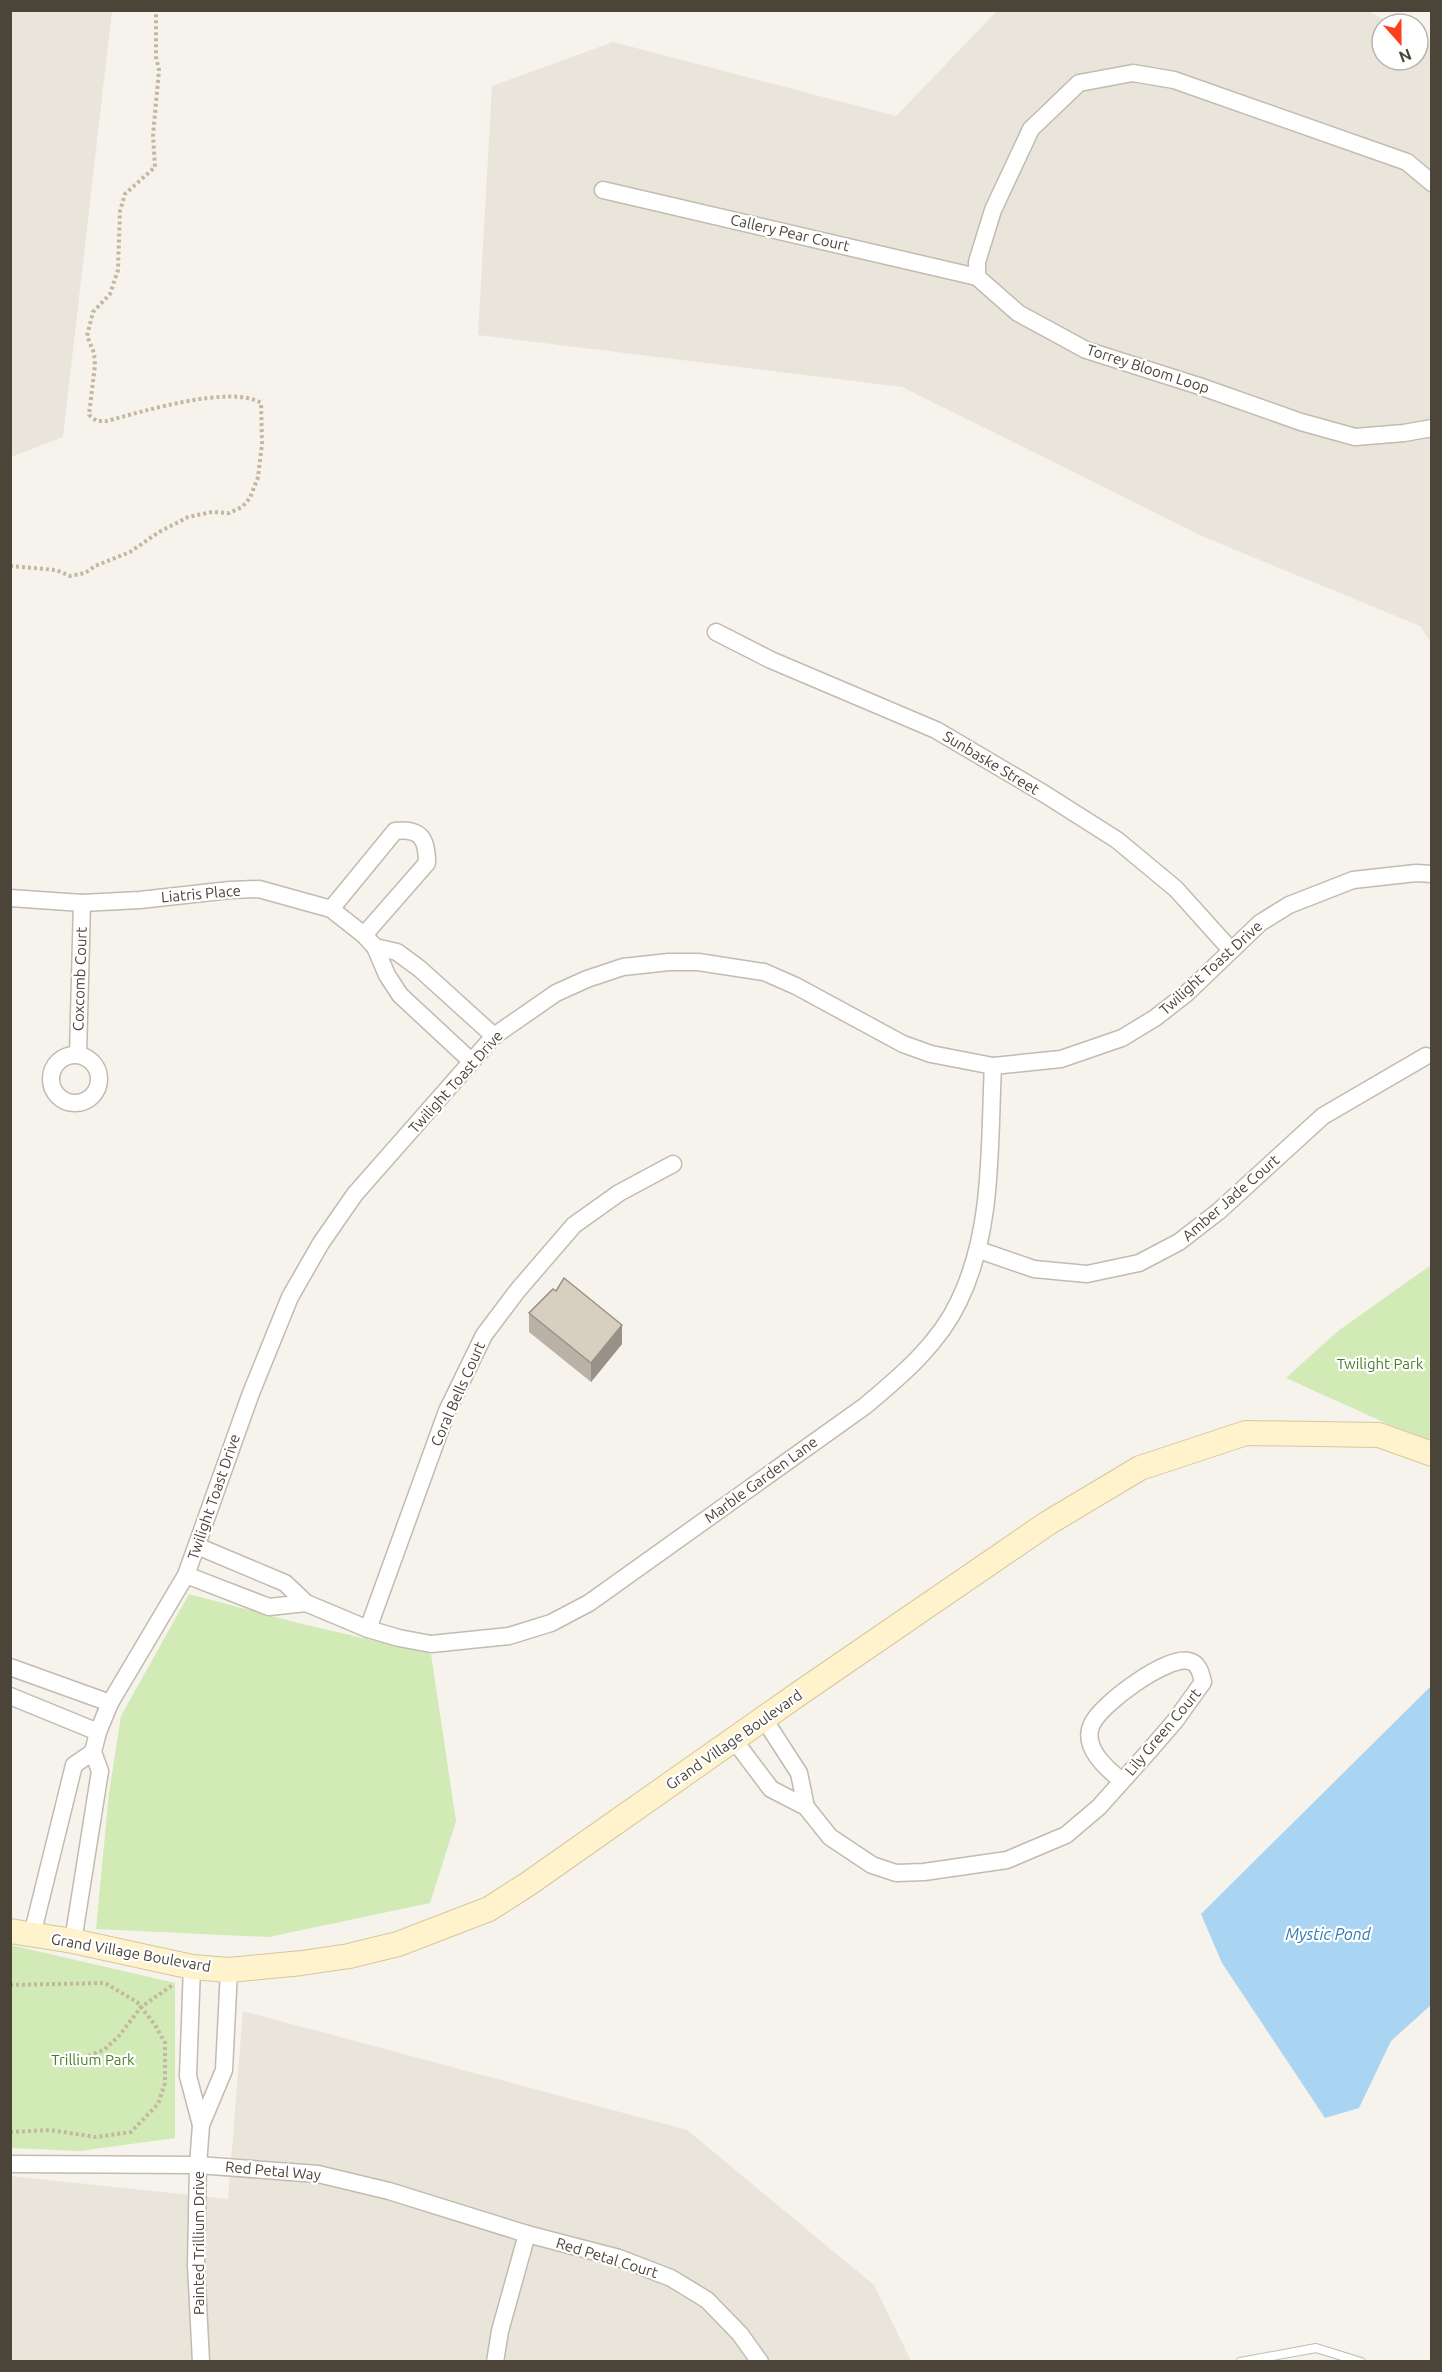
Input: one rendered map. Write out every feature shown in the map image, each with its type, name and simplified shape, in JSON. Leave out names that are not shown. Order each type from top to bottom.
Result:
[{"type":"street","points":[[976,277],[977,262],[993,210],[1031,129],[1079,83],[1133,73],[1174,80],[1407,162],[1431,183]]},
{"type":"street","name":"Callery Pear Court","points":[[603,190],[976,277]]},
{"type":"street","name":"Torrey Bloom Loop","points":[[976,277],[1018,313],[1086,350],[1301,422],[1355,437],[1431,428]]},
{"type":"street","name":"Sunbaske Street","points":[[716,632],[771,660],[936,730],[1043,794],[1117,840],[1176,889],[1230,949]]},
{"type":"street","points":[[331,909],[395,831],[415,832],[422,838],[427,848],[427,863],[370,941]]},
{"type":"street","name":"Twilight Toast Drive","points":[[73,1941],[100,1771],[93,1752],[98,1732],[110,1703],[186,1575],[251,1393],[290,1297],[321,1243],[355,1194],[494,1036],[556,993],[586,979],[623,967],[669,962],[698,962],[764,972],[796,986],[903,1044],[931,1054],[993,1066],[1061,1059],[1122,1038],[1155,1018],[1187,993],[1230,949],[1260,923],[1289,905],[1353,880],[1416,873],[1431,874]]},
{"type":"street","name":"Liatris Place","points":[[10,898],[82,903],[258,889],[331,909],[370,941],[397,952],[420,969],[494,1036]]},
{"type":"street","name":"Coxcomb Court","points":[[78,1054],[82,903]]},
{"type":"street","name":"Liatris Place","points":[[370,941],[400,995],[471,1060]]},
{"type":"street","name":"Amber Jade Court","points":[[979,1250],[1034,1269],[1087,1274],[1139,1263],[1179,1242],[1219,1211],[1323,1116],[1426,1056]]},
{"type":"street","name":"Marble Garden Lane","points":[[197,1546],[285,1582],[306,1603],[368,1629],[431,1644],[509,1636],[551,1623],[589,1603],[865,1406],[906,1373],[935,1339],[959,1302],[979,1250],[986,1194],[993,1066]]},
{"type":"street","name":"Coral Bells Court","points":[[368,1629],[447,1412],[484,1335],[518,1290],[574,1225],[619,1193],[673,1164]]},
{"type":"street","name":"Grand Village Boulevard","points":[[21,1933],[73,1941],[186,1974],[302,1963],[398,1944],[489,1909],[1048,1523],[1140,1468],[1246,1433],[1379,1436],[1431,1455]]},
{"type":"street","name":"Marble Garden Lane","points":[[186,1575],[269,1607],[306,1603]]},
{"type":"street","name":"Lily Green Court","points":[[734,1740],[771,1789],[806,1808],[830,1837],[872,1865],[896,1873],[924,1872],[1007,1860],[1066,1835],[1098,1807],[1122,1781],[1175,1721],[1203,1682],[1198,1667],[1190,1661],[1173,1661],[1152,1671],[1104,1709],[1091,1725],[1091,1744],[1101,1764],[1122,1781]]},
{"type":"street","points":[[10,1667],[110,1703]]},
{"type":"street","points":[[10,1696],[98,1732]]},
{"type":"street","name":"Lily Green Court","points":[[764,1719],[800,1773],[806,1808]]},
{"type":"street","points":[[21,1933],[74,1765],[93,1752]]},
{"type":"street","name":"Painted Trillium Drive","points":[[201,2125],[224,2070],[229,1970]]},
{"type":"street","name":"Painted Trillium Drive","points":[[186,1974],[189,2076],[201,2125],[196,2265],[201,2361]]},
{"type":"street","name":"Red Petal Way","points":[[10,2163],[198,2165],[318,2174],[389,2191],[527,2234]]},
{"type":"street","points":[[495,2361],[500,2331],[527,2234]]},
{"type":"street","name":"Red Petal Court","points":[[527,2234],[619,2258],[671,2278],[707,2300],[740,2334],[760,2361]]},
{"type":"lane","points":[[1240,2361],[1316,2348],[1361,2361]]},
{"type":"path","points":[[10,566],[56,570],[70,576],[85,573],[95,566],[130,552],[159,532],[188,517],[212,512],[229,513],[242,507],[250,498],[258,477],[262,444],[260,420],[262,414],[261,403],[257,400],[243,396],[176,403],[97,422],[89,415],[95,365],[94,353],[87,336],[93,312],[110,294],[118,270],[120,211],[125,195],[155,167],[153,135],[159,70],[156,57],[156,10]]},
{"type":"path","points":[[77,2060],[104,2050],[120,2036],[141,2007],[186,1974]]},
{"type":"path","points":[[10,1991],[12,1985],[105,1983],[137,2002],[155,2025],[165,2043],[165,2083],[158,2104],[131,2132],[96,2137],[50,2130],[10,2132]]},
{"type":"shaded area","points":[[11,10],[112,11],[63,437],[11,457]]},
{"type":"shaded area","points":[[997,11],[1368,11],[1370,12],[1370,72],[1430,72],[1431,46],[1431,643],[1420,626],[1204,537],[902,387],[478,335],[492,86],[613,42],[896,116]]},
{"type":"shaded area","points":[[243,2011],[687,2130],[874,2285],[911,2361],[11,2362],[11,2176],[228,2199]]},
{"type":"green space","name":"Twilight Park","points":[[1431,1265],[1431,1440],[1390,1425],[1286,1378],[1338,1331]]},
{"type":"green space","points":[[189,1594],[294,1622],[431,1654],[456,1821],[430,1903],[269,1937],[96,1929],[109,1793],[121,1716]]},
{"type":"green space","name":"Trillium Park","points":[[11,1945],[175,1983],[175,2138],[80,2151],[11,2148]]},
{"type":"water","name":"Mystic Pond","points":[[1431,1686],[1431,2005],[1391,2041],[1359,2108],[1325,2118],[1222,1963],[1201,1914]]},
{"type":"building","points":[[564,1278],[622,1325],[591,1363],[529,1313],[553,1289],[556,1291]]}]
